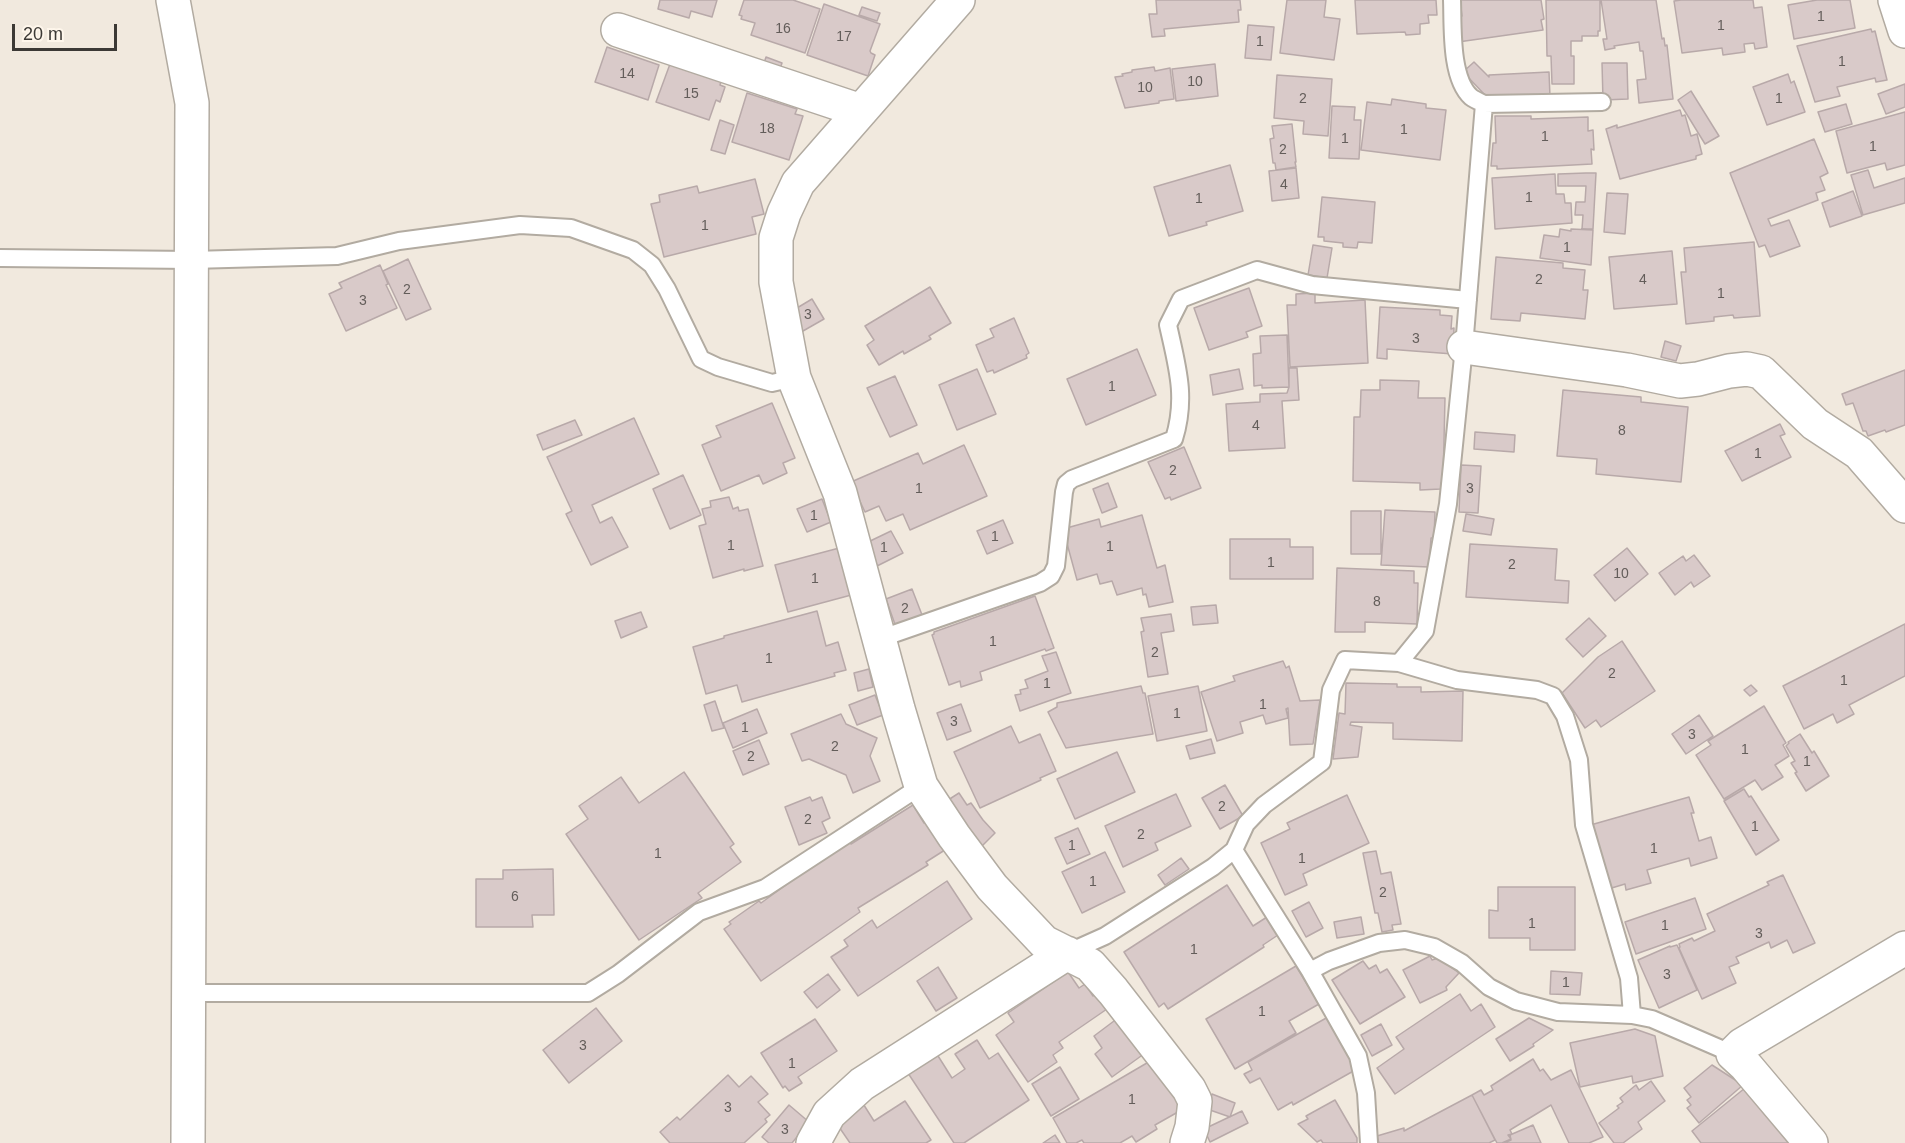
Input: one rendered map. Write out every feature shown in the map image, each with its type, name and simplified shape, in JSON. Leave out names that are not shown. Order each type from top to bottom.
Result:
[{"type":"street","points":[[173,0],[192,103],[188,1143]]},
{"type":"street","points":[[958,0],[798,183],[784,213],[776,238],[776,282],[794,378],[840,493],[921,786],[992,887],[1044,942],[1090,965],[1113,990],[1189,1089],[1195,1101],[1192,1127],[1187,1143]]},
{"type":"street","points":[[1895,0],[1905,31]]},
{"type":"street","points":[[618,30],[861,111]]},
{"type":"street","points":[[1464,347],[1627,370],[1680,381],[1747,369],[1761,372],[1815,424],[1859,453],[1905,506]]},
{"type":"street","points":[[1811,1143],[1746,1066],[1733,1054],[1742,1045],[1905,948]]},
{"type":"street","points":[[813,1143],[829,1114],[862,1084],[1067,953]]},
{"type":"lane","points":[[1452,0],[1453,55],[1463,86],[1472,97],[1484,104],[1602,102]]},
{"type":"lane","points":[[1399,663],[1425,632],[1448,504],[1464,347],[1484,104]]},
{"type":"lane","points":[[0,258],[192,260],[337,256],[399,241],[520,225],[571,228],[633,250],[652,265],[701,359],[718,367],[772,383],[794,378]]},
{"type":"lane","points":[[879,639],[1040,583],[1051,576],[1056,566],[1066,484],[1072,479],[1174,440],[1180,410],[1180,382],[1168,325],[1182,299],[1257,270],[1312,285],[1468,300]]},
{"type":"lane","points":[[1067,953],[1105,936],[1213,867],[1234,850],[1246,824],[1263,805],[1322,762],[1331,690],[1346,660],[1399,663],[1457,680],[1537,690],[1553,696],[1565,716],[1579,760],[1584,825],[1629,978],[1632,1015]]},
{"type":"lane","points":[[188,993],[588,993],[618,974],[699,912],[765,888],[921,786]]},
{"type":"lane","points":[[1234,850],[1310,971],[1358,1056],[1366,1093],[1369,1143]]},
{"type":"lane","points":[[1310,971],[1329,961],[1379,943],[1405,940],[1434,946],[1462,963],[1489,987],[1516,1001],[1558,1012],[1632,1015],[1652,1019],[1733,1054]]},
{"type":"building","points":[[660,0],[717,0],[712,17],[691,11],[689,18],[658,9]]},
{"type":"building","points":[[744,0],[793,0],[820,9],[805,53],[751,35],[755,23],[741,19],[742,16],[739,15]]},
{"type":"building","points":[[1156,0],[1240,0],[1239,22],[1164,29],[1165,36],[1152,37],[1149,14],[1157,14]]},
{"type":"building","points":[[1287,0],[1326,0],[1324,17],[1340,19],[1334,60],[1280,53]]},
{"type":"building","points":[[1355,0],[1436,0],[1437,15],[1428,15],[1429,23],[1420,24],[1420,34],[1406,35],[1405,32],[1357,34]]},
{"type":"building","points":[[1460,0],[1541,0],[1543,30],[1458,42],[1455,17],[1462,16]]},
{"type":"building","points":[[1546,0],[1600,0],[1598,36],[1582,36],[1582,41],[1571,41],[1571,56],[1574,56],[1574,84],[1552,84],[1551,56],[1547,56]]},
{"type":"building","points":[[1601,0],[1656,0],[1662,39],[1664,38],[1665,46],[1667,45],[1673,99],[1639,103],[1637,80],[1646,79],[1643,51],[1640,51],[1639,42],[1614,46],[1615,48],[1605,50],[1603,39],[1607,39]]},
{"type":"building","points":[[1753,0],[1754,8],[1762,7],[1767,47],[1755,49],[1754,43],[1744,44],[1745,52],[1723,55],[1722,48],[1682,53],[1674,1]]},
{"type":"building","points":[[1817,0],[1850,0],[1855,28],[1794,39],[1788,5]]},
{"type":"building","points":[[824,4],[880,24],[870,51],[875,55],[868,76],[807,55]]},
{"type":"building","points":[[862,7],[880,13],[877,21],[859,15]]},
{"type":"building","points":[[1248,25],[1274,27],[1271,60],[1245,58]]},
{"type":"building","points":[[1871,29],[1872,32],[1875,31],[1887,80],[1876,82],[1875,78],[1837,87],[1840,96],[1815,102],[1797,46]]},
{"type":"building","points":[[607,47],[659,65],[648,100],[595,82]]},
{"type":"building","points":[[766,57],[782,63],[779,72],[763,66]]},
{"type":"building","points":[[1474,62],[1489,77],[1489,75],[1549,72],[1550,97],[1490,97],[1489,95],[1487,97],[1463,72]]},
{"type":"building","points":[[1602,63],[1627,63],[1628,99],[1603,100]]},
{"type":"building","points":[[670,64],[721,81],[720,85],[725,87],[720,102],[716,100],[709,120],[656,102]]},
{"type":"building","points":[[1215,64],[1218,96],[1176,101],[1172,69]]},
{"type":"building","points":[[1154,67],[1155,71],[1170,68],[1174,99],[1125,108],[1115,77],[1123,76],[1122,74],[1132,72],[1132,70]]},
{"type":"building","points":[[1788,74],[1791,83],[1794,81],[1805,112],[1767,125],[1753,87]]},
{"type":"building","points":[[1277,75],[1332,79],[1328,136],[1303,134],[1304,121],[1274,118]]},
{"type":"building","points":[[1905,84],[1905,107],[1886,114],[1878,94]]},
{"type":"building","points":[[1691,91],[1719,136],[1705,144],[1678,100]]},
{"type":"building","points":[[747,93],[797,109],[795,114],[803,116],[789,160],[732,142]]},
{"type":"building","points":[[1392,99],[1426,104],[1426,108],[1446,110],[1440,160],[1361,150],[1367,102],[1391,105]]},
{"type":"building","points":[[1846,104],[1852,124],[1825,132],[1818,112]]},
{"type":"building","points":[[1332,106],[1355,107],[1354,120],[1361,120],[1359,159],[1329,158]]},
{"type":"building","points":[[1680,110],[1682,116],[1685,115],[1691,136],[1697,134],[1702,154],[1696,156],[1696,159],[1620,179],[1606,129]]},
{"type":"building","points":[[1905,112],[1905,165],[1887,170],[1885,163],[1847,173],[1836,131]]},
{"type":"building","points":[[1495,116],[1531,116],[1531,119],[1588,117],[1588,131],[1593,130],[1592,164],[1497,169],[1497,166],[1491,166],[1493,143],[1496,143]]},
{"type":"building","points":[[720,120],[734,125],[725,154],[711,150]]},
{"type":"building","points":[[1292,124],[1296,167],[1276,170],[1270,139],[1274,138],[1272,126]]},
{"type":"building","points":[[1814,139],[1828,173],[1820,177],[1825,190],[1816,193],[1818,200],[1768,219],[1771,226],[1789,220],[1800,246],[1770,257],[1765,245],[1759,247],[1730,173]]},
{"type":"building","points":[[1230,165],[1243,211],[1169,236],[1154,187]]},
{"type":"building","points":[[1296,168],[1299,198],[1272,201],[1269,171]]},
{"type":"building","points":[[1868,170],[1874,188],[1905,178],[1905,203],[1863,215],[1851,175]]},
{"type":"building","points":[[1596,173],[1593,229],[1582,229],[1583,215],[1575,215],[1576,202],[1585,202],[1586,186],[1558,186],[1558,174]]},
{"type":"building","points":[[1555,174],[1556,194],[1564,194],[1565,203],[1571,203],[1572,223],[1495,229],[1492,178]]},
{"type":"building","points":[[755,179],[764,214],[752,217],[756,234],[664,257],[651,204],[660,202],[659,195],[697,186],[699,193]]},
{"type":"building","points":[[1853,191],[1862,216],[1830,227],[1822,203]]},
{"type":"building","points":[[1607,193],[1628,194],[1625,234],[1604,232]]},
{"type":"building","points":[[1322,197],[1375,202],[1372,243],[1358,242],[1357,248],[1343,247],[1343,243],[1324,241],[1324,237],[1318,237]]},
{"type":"building","points":[[1560,229],[1593,230],[1591,265],[1540,258],[1544,235],[1559,237]]},
{"type":"building","points":[[1754,242],[1760,316],[1714,317],[1714,321],[1686,324],[1681,272],[1686,272],[1684,248]]},
{"type":"building","points":[[1313,245],[1332,248],[1327,278],[1308,275]]},
{"type":"building","points":[[1672,251],[1677,304],[1614,309],[1609,257]]},
{"type":"building","points":[[1496,257],[1563,263],[1563,268],[1585,270],[1583,290],[1588,290],[1585,319],[1521,313],[1520,321],[1491,319]]},
{"type":"building","points":[[408,259],[431,309],[406,320],[383,271]]},
{"type":"building","points":[[380,265],[397,308],[346,331],[329,294],[342,288],[339,283]]},
{"type":"building","points":[[930,287],[951,323],[929,336],[931,339],[879,365],[867,345],[874,340],[865,326]]},
{"type":"building","points":[[1249,288],[1262,326],[1246,332],[1248,337],[1209,350],[1194,308]]},
{"type":"building","points":[[1315,293],[1315,303],[1365,300],[1368,363],[1290,367],[1287,305],[1296,305],[1296,294]]},
{"type":"building","points":[[812,299],[824,319],[803,331],[792,311]]},
{"type":"building","points":[[1380,307],[1440,310],[1440,315],[1452,316],[1453,354],[1387,349],[1387,359],[1377,358]]},
{"type":"building","points":[[1014,318],[1029,353],[1026,355],[1027,358],[994,373],[993,370],[987,372],[976,345],[994,337],[990,329]]},
{"type":"building","points":[[1287,335],[1289,387],[1254,386],[1253,354],[1261,353],[1260,336]]},
{"type":"building","points":[[1665,341],[1681,346],[1676,361],[1661,357]]},
{"type":"building","points":[[1137,349],[1156,395],[1086,425],[1067,379]]},
{"type":"building","points":[[1289,368],[1297,368],[1299,400],[1282,401],[1285,448],[1229,451],[1226,404],[1260,402],[1260,394],[1287,393]]},
{"type":"building","points":[[977,369],[996,414],[957,430],[939,385]]},
{"type":"building","points":[[1239,369],[1243,389],[1213,395],[1210,375]]},
{"type":"building","points":[[1905,370],[1905,425],[1868,436],[1866,431],[1863,431],[1853,403],[1846,405],[1842,394]]},
{"type":"building","points":[[895,376],[917,425],[890,437],[867,388]]},
{"type":"building","points":[[1380,380],[1419,381],[1418,398],[1445,398],[1441,489],[1420,490],[1420,483],[1353,481],[1354,417],[1360,417],[1361,390],[1380,390]]},
{"type":"building","points":[[1563,390],[1641,397],[1641,402],[1688,407],[1681,482],[1596,474],[1597,459],[1557,456]]},
{"type":"building","points":[[772,403],[795,458],[783,463],[787,473],[763,484],[759,475],[721,491],[702,445],[721,437],[716,426]]},
{"type":"building","points":[[634,418],[659,474],[592,505],[600,523],[612,517],[628,547],[591,565],[566,514],[572,511],[547,457]]},
{"type":"building","points":[[575,420],[582,435],[543,450],[537,435]]},
{"type":"building","points":[[1780,424],[1785,434],[1780,436],[1791,457],[1742,481],[1725,451]]},
{"type":"building","points":[[1475,432],[1515,435],[1514,452],[1474,449]]},
{"type":"building","points":[[964,445],[987,496],[910,530],[903,514],[886,521],[879,506],[865,512],[851,482],[918,453],[923,464]]},
{"type":"building","points":[[1184,447],[1201,488],[1171,500],[1170,497],[1165,499],[1148,462]]},
{"type":"building","points":[[1461,465],[1481,466],[1478,513],[1459,512]]},
{"type":"building","points":[[683,475],[701,515],[670,529],[653,489]]},
{"type":"building","points":[[1108,483],[1117,507],[1102,513],[1093,489]]},
{"type":"building","points":[[729,497],[733,509],[738,507],[739,511],[748,509],[763,566],[713,578],[699,526],[706,524],[702,509],[711,507],[710,501]]},
{"type":"building","points":[[822,499],[831,522],[807,532],[797,509]]},
{"type":"building","points":[[1385,510],[1435,512],[1434,538],[1431,538],[1429,567],[1381,565]]},
{"type":"building","points":[[1351,511],[1381,511],[1381,554],[1351,554]]},
{"type":"building","points":[[1466,514],[1494,519],[1491,535],[1463,531]]},
{"type":"building","points":[[1142,515],[1157,568],[1165,565],[1173,602],[1149,607],[1142,588],[1117,595],[1112,581],[1100,584],[1097,574],[1077,580],[1063,529],[1099,519],[1101,527]]},
{"type":"building","points":[[1003,520],[1013,543],[987,554],[977,531]]},
{"type":"building","points":[[891,531],[903,553],[873,568],[866,543]]},
{"type":"building","points":[[1230,539],[1290,539],[1290,547],[1313,547],[1313,579],[1230,579]]},
{"type":"building","points":[[1470,544],[1557,549],[1555,580],[1569,581],[1568,603],[1466,597]]},
{"type":"building","points":[[843,547],[855,594],[788,612],[775,565]]},
{"type":"building","points":[[1627,548],[1648,574],[1615,601],[1594,575]]},
{"type":"building","points":[[1694,555],[1710,576],[1694,587],[1691,582],[1675,595],[1659,573],[1683,556],[1686,561]]},
{"type":"building","points":[[1337,568],[1414,571],[1414,583],[1418,583],[1417,624],[1365,622],[1365,632],[1335,632]]},
{"type":"building","points":[[912,589],[924,620],[897,630],[886,599]]},
{"type":"building","points":[[1035,596],[1054,648],[1046,651],[1045,649],[980,672],[982,680],[961,687],[960,681],[949,685],[932,635],[934,632]]},
{"type":"building","points":[[1216,605],[1218,623],[1193,625],[1191,607]]},
{"type":"building","points":[[817,611],[826,646],[838,642],[846,670],[834,673],[835,676],[742,702],[737,685],[706,694],[693,647],[724,638],[724,636]]},
{"type":"building","points":[[641,612],[647,627],[621,638],[615,621]]},
{"type":"building","points":[[1171,614],[1174,631],[1161,633],[1168,674],[1148,677],[1141,618]]},
{"type":"building","points":[[1589,618],[1606,636],[1583,657],[1566,639]]},
{"type":"building","points":[[1905,624],[1905,676],[1849,705],[1854,714],[1837,723],[1833,714],[1804,729],[1783,686]]},
{"type":"building","points":[[1622,641],[1655,691],[1601,727],[1596,720],[1585,728],[1562,693],[1598,657]]},
{"type":"building","points":[[1056,652],[1071,693],[1020,711],[1015,695],[1021,694],[1020,690],[1028,688],[1025,680],[1048,671],[1042,656]]},
{"type":"building","points":[[1283,661],[1286,668],[1289,666],[1300,701],[1320,700],[1313,744],[1290,745],[1288,708],[1286,709],[1288,718],[1266,724],[1263,715],[1240,722],[1243,733],[1217,741],[1201,692],[1235,681],[1233,676]]},
{"type":"building","points":[[869,669],[873,687],[858,691],[854,673]]},
{"type":"building","points":[[1346,683],[1397,684],[1397,687],[1421,687],[1421,692],[1463,691],[1462,741],[1393,739],[1393,723],[1351,722],[1350,725],[1362,727],[1358,757],[1333,759],[1339,713],[1345,714]]},
{"type":"building","points":[[1751,685],[1757,691],[1750,696],[1744,690]]},
{"type":"building","points":[[1141,686],[1145,693],[1153,734],[1066,748],[1048,712],[1057,707],[1057,703]]},
{"type":"building","points":[[1198,686],[1207,731],[1157,741],[1148,696]]},
{"type":"building","points":[[875,695],[883,715],[857,725],[849,705]]},
{"type":"building","points":[[715,701],[724,728],[712,731],[704,705]]},
{"type":"building","points":[[961,704],[971,731],[947,740],[937,713]]},
{"type":"building","points":[[1764,706],[1786,743],[1783,745],[1789,756],[1775,765],[1783,777],[1762,790],[1755,780],[1724,799],[1696,755],[1711,745],[1708,741]]},
{"type":"building","points":[[757,709],[767,733],[733,748],[723,723]]},
{"type":"building","points":[[841,714],[846,724],[877,738],[870,756],[880,781],[853,793],[846,775],[809,759],[802,761],[791,734]]},
{"type":"building","points":[[1699,715],[1713,736],[1686,754],[1672,734]]},
{"type":"building","points":[[1011,726],[1019,743],[1040,734],[1056,771],[980,808],[954,752]]},
{"type":"building","points":[[1800,734],[1812,753],[1814,751],[1829,776],[1806,791],[1795,773],[1797,772],[1791,763],[1795,761],[1786,746]]},
{"type":"building","points":[[1211,739],[1215,753],[1190,759],[1186,746]]},
{"type":"building","points":[[759,740],[769,764],[743,775],[733,751]]},
{"type":"building","points":[[1117,752],[1135,792],[1075,819],[1057,779]]},
{"type":"building","points":[[684,772],[734,844],[730,847],[741,862],[698,893],[702,898],[639,940],[566,834],[588,819],[579,806],[621,777],[639,803]]},
{"type":"building","points":[[1225,785],[1243,816],[1220,829],[1202,798]]},
{"type":"building","points":[[1744,789],[1749,797],[1751,796],[1779,840],[1756,855],[1724,801]]},
{"type":"building","points":[[959,793],[967,805],[971,803],[995,833],[980,848],[945,802]]},
{"type":"building","points":[[1176,794],[1191,826],[1155,843],[1158,850],[1123,867],[1105,826]]},
{"type":"building","points":[[1347,795],[1369,843],[1303,874],[1307,885],[1285,895],[1261,843],[1290,829],[1287,823]]},
{"type":"building","points":[[810,797],[812,801],[822,797],[830,818],[822,822],[827,833],[799,845],[785,807]]},
{"type":"building","points":[[1689,797],[1699,841],[1711,837],[1717,858],[1691,866],[1689,858],[1647,870],[1651,883],[1626,890],[1625,884],[1605,890],[1587,826]]},
{"type":"building","points":[[913,805],[924,823],[930,819],[948,848],[926,862],[928,865],[858,908],[860,912],[761,981],[724,929],[731,924],[729,922],[759,901],[761,903],[848,840],[851,844]]},
{"type":"building","points":[[1078,828],[1090,854],[1067,864],[1055,838]]},
{"type":"building","points":[[1376,851],[1381,874],[1391,872],[1401,924],[1392,925],[1393,930],[1382,932],[1378,913],[1375,913],[1363,853]]},
{"type":"building","points":[[1105,852],[1125,892],[1082,913],[1062,872]]},
{"type":"building","points":[[1181,858],[1189,869],[1165,885],[1158,875]]},
{"type":"building","points":[[553,869],[554,915],[532,915],[533,927],[476,927],[476,879],[503,879],[503,870]]},
{"type":"building","points":[[1783,875],[1815,943],[1793,953],[1787,940],[1771,948],[1769,942],[1736,957],[1739,963],[1729,967],[1736,983],[1702,999],[1679,944],[1692,938],[1694,941],[1715,931],[1707,914],[1769,885],[1767,882]]},
{"type":"building","points":[[947,881],[972,919],[858,996],[831,957],[848,946],[844,940],[872,920],[877,928]]},
{"type":"building","points":[[1227,885],[1253,926],[1267,917],[1278,935],[1263,945],[1264,947],[1168,1009],[1164,1003],[1159,1007],[1124,952]]},
{"type":"building","points":[[1498,887],[1575,887],[1575,950],[1530,950],[1530,938],[1489,938],[1489,910],[1498,911]]},
{"type":"building","points":[[1695,898],[1706,929],[1636,954],[1625,922]]},
{"type":"building","points":[[1309,902],[1323,928],[1306,937],[1292,911]]},
{"type":"building","points":[[1361,917],[1364,934],[1337,938],[1334,922]]},
{"type":"building","points":[[1677,945],[1697,990],[1659,1008],[1638,960]]},
{"type":"building","points":[[1430,956],[1432,960],[1438,958],[1459,973],[1446,987],[1447,990],[1420,1003],[1403,970]]},
{"type":"building","points":[[1363,961],[1369,969],[1376,965],[1380,973],[1387,969],[1405,997],[1360,1024],[1332,980]]},
{"type":"building","points":[[1296,966],[1319,1004],[1289,1021],[1296,1033],[1235,1069],[1206,1019]]},
{"type":"building","points":[[938,967],[957,998],[936,1011],[917,981]]},
{"type":"building","points":[[1551,971],[1582,973],[1580,995],[1550,994]]},
{"type":"building","points":[[1068,972],[1079,988],[1085,984],[1093,996],[1097,993],[1107,1009],[1059,1042],[1063,1048],[1053,1055],[1057,1062],[1028,1082],[996,1035],[1014,1022],[1008,1013]]},
{"type":"building","points":[[828,974],[840,990],[817,1008],[804,992]]},
{"type":"building","points":[[1460,994],[1471,1011],[1481,1004],[1495,1027],[1395,1094],[1377,1068],[1404,1049],[1396,1037]]},
{"type":"building","points":[[596,1008],[622,1041],[569,1083],[543,1050]]},
{"type":"building","points":[[1122,1015],[1148,1051],[1112,1077],[1095,1054],[1102,1048],[1094,1036]]},
{"type":"building","points":[[1328,1017],[1357,1069],[1293,1105],[1292,1102],[1278,1110],[1260,1078],[1250,1083],[1244,1074],[1252,1070],[1248,1062]]},
{"type":"building","points":[[1529,1018],[1553,1030],[1533,1044],[1534,1046],[1510,1061],[1496,1039]]},
{"type":"building","points":[[815,1019],[837,1051],[798,1077],[802,1083],[789,1091],[785,1086],[783,1088],[761,1053]]},
{"type":"building","points":[[1381,1024],[1392,1045],[1372,1056],[1361,1035]]},
{"type":"building","points":[[1635,1029],[1655,1036],[1663,1076],[1633,1083],[1632,1076],[1580,1087],[1570,1043]]},
{"type":"building","points":[[977,1040],[989,1059],[998,1053],[1029,1100],[964,1143],[954,1143],[904,1067],[933,1048],[952,1078],[965,1069],[955,1054]]},
{"type":"building","points":[[1533,1059],[1540,1071],[1543,1069],[1551,1080],[1571,1070],[1603,1137],[1589,1143],[1569,1143],[1551,1105],[1510,1130],[1512,1134],[1508,1135],[1511,1139],[1497,1143],[1472,1095],[1481,1090],[1484,1095],[1493,1090],[1491,1086]]},
{"type":"building","points":[[1152,1060],[1185,1108],[1155,1125],[1157,1129],[1136,1142],[1132,1136],[1120,1143],[1084,1143],[1082,1140],[1067,1143],[1053,1118]]},
{"type":"building","points":[[1712,1065],[1743,1085],[1699,1123],[1687,1108],[1691,1105],[1687,1100],[1691,1097],[1684,1088]]},
{"type":"building","points":[[1060,1067],[1079,1099],[1051,1116],[1032,1084]]},
{"type":"building","points":[[728,1075],[739,1087],[751,1076],[768,1094],[758,1102],[770,1115],[765,1119],[767,1122],[744,1143],[670,1143],[660,1132],[677,1117],[680,1120]]},
{"type":"building","points":[[1651,1081],[1665,1101],[1638,1122],[1642,1129],[1623,1143],[1614,1143],[1599,1123],[1619,1108],[1617,1106],[1623,1102],[1620,1098],[1636,1085],[1639,1090]]},
{"type":"building","points":[[1745,1088],[1789,1143],[1701,1143],[1692,1131]]},
{"type":"building","points":[[1212,1094],[1235,1103],[1230,1117],[1207,1109]]},
{"type":"building","points":[[1472,1095],[1495,1140],[1489,1143],[1379,1143],[1377,1136],[1404,1128],[1404,1131]]},
{"type":"building","points":[[1335,1100],[1357,1138],[1357,1143],[1323,1143],[1321,1140],[1317,1142],[1298,1124],[1308,1119],[1306,1116]]},
{"type":"building","points":[[905,1101],[931,1140],[926,1143],[850,1143],[837,1124],[862,1102],[874,1121]]},
{"type":"building","points":[[789,1105],[809,1122],[792,1143],[769,1143],[762,1137]]},
{"type":"building","points":[[1242,1111],[1248,1123],[1210,1142],[1204,1129]]},
{"type":"building","points":[[1533,1125],[1541,1143],[1504,1143],[1511,1140],[1510,1135]]},
{"type":"building","points":[[1055,1135],[1060,1143],[1043,1143]]}]
